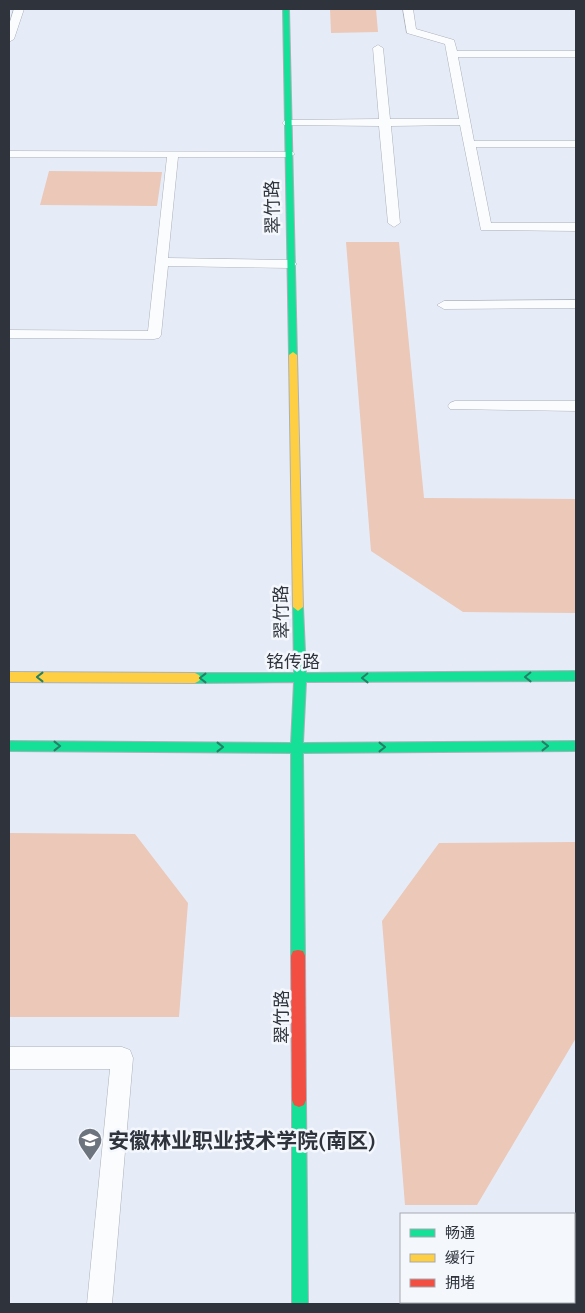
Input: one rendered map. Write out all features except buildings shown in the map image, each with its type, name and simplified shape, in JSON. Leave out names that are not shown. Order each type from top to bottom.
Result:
[{"type":"street","name":"翠竹路","points":[[286,9],[300,679],[297,748],[300,1304]]},
{"type":"street","name":"铭传路","points":[[9,677],[300,679],[576,676]]},
{"type":"street","points":[[9,746],[297,748],[576,746]]},
{"type":"lane","points":[[9,39],[19,9]]},
{"type":"lane","points":[[408,9],[411,31],[450,42],[485,227],[576,227]]},
{"type":"lane","points":[[378,48],[394,223]]},
{"type":"lane","points":[[452,54],[576,54]]},
{"type":"lane","points":[[288,123],[466,122]]},
{"type":"lane","points":[[469,144],[576,144]]},
{"type":"lane","points":[[9,154],[289,154]]},
{"type":"lane","points":[[9,334],[154,335],[173,154]]},
{"type":"lane","points":[[161,262],[291,264]]},
{"type":"lane","points":[[444,305],[576,304]]},
{"type":"lane","points":[[455,406],[576,406]]},
{"type":"lane","points":[[9,1058],[122,1058],[100,1304]]},
{"type":"shaded area","points":[[330,9],[376,9],[378,32],[331,33]]},
{"type":"shaded area","points":[[49,171],[162,172],[157,206],[40,205]]},
{"type":"shaded area","points":[[346,242],[399,242],[424,498],[576,499],[576,613],[463,612],[371,551]]},
{"type":"shaded area","points":[[9,833],[135,834],[188,903],[179,1017],[9,1017]]},
{"type":"shaded area","points":[[576,842],[576,1038],[477,1205],[405,1205],[382,921],[439,843]]},
{"type":"traffic: fast","points":[[286,9],[293,355]]},
{"type":"traffic: fast","points":[[298,607],[300,679],[297,748],[298,956]]},
{"type":"traffic: fast","points":[[195,678],[576,676]]},
{"type":"traffic: fast","points":[[9,746],[297,748],[576,746]]},
{"type":"traffic: fast","points":[[299,1100],[300,1304]]},
{"type":"traffic: slow","points":[[293,355],[298,607]]},
{"type":"traffic: slow","points":[[9,677],[195,678]]},
{"type":"traffic: jam","points":[[298,956],[299,1100]]},
{"type":"place","name":"安徽林业职业技术学院(南区)","points":[[90,1161]]}]
